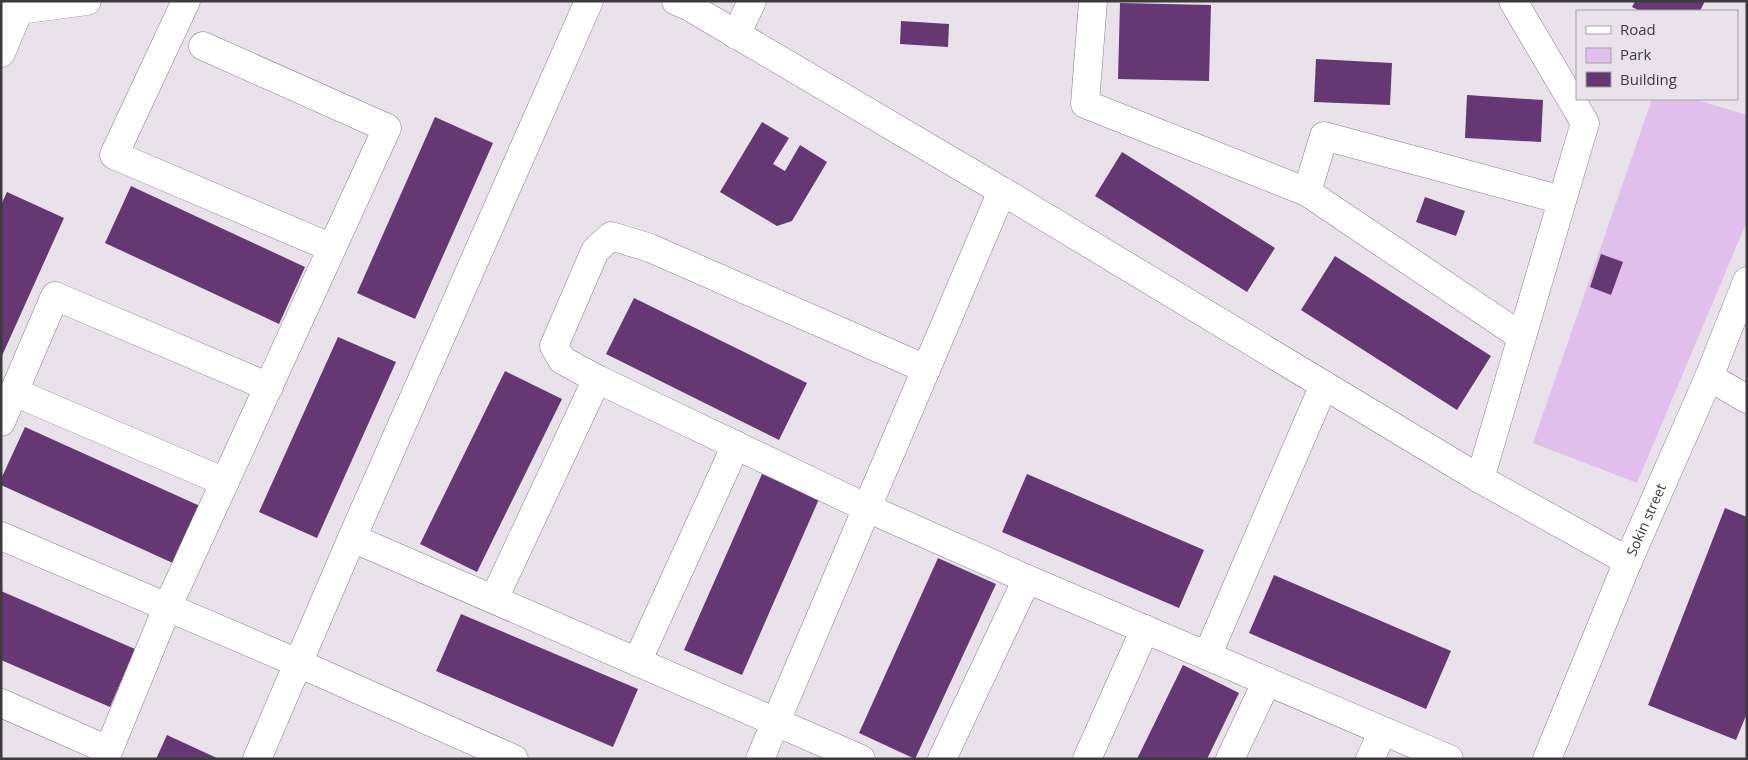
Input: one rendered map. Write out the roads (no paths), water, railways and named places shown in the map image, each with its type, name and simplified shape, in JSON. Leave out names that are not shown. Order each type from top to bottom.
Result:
[{"type":"street","points":[[1,53],[10,10],[87,1]]},
{"type":"street","points":[[186,1],[114,155],[332,248]]},
{"type":"street","points":[[257,759],[352,538],[589,1]]},
{"type":"street","points":[[676,1],[1002,191],[1480,479],[1628,562]]},
{"type":"street","points":[[736,35],[752,1]]},
{"type":"street","points":[[1093,1],[1086,104],[1307,192],[1522,337]]},
{"type":"street","points":[[1480,479],[1585,123],[1513,1]]},
{"type":"street","points":[[1,703],[107,755],[168,608],[387,128],[203,46]]},
{"type":"street","points":[[1307,192],[1324,136],[1562,200]]},
{"type":"street","points":[[760,759],[1002,191]]},
{"type":"street","points":[[926,369],[650,248],[611,236],[595,251],[554,346],[562,360],[597,379],[867,508],[1027,579],[1449,759]]},
{"type":"street","name":"Sokin street","points":[[1547,759],[1628,562],[1709,377],[1747,281]]},
{"type":"street","points":[[1,422],[55,296],[269,387]]},
{"type":"street","points":[[1709,377],[1747,398]]},
{"type":"street","points":[[494,599],[597,379]]},
{"type":"street","points":[[1207,656],[1324,385]]},
{"type":"street","points":[[14,392],[225,482]]},
{"type":"street","points":[[637,662],[736,445]]},
{"type":"street","points":[[1,536],[298,663],[514,759]]},
{"type":"street","points":[[352,538],[861,759]]},
{"type":"street","points":[[942,759],[1027,579]]},
{"type":"street","points":[[1087,759],[1145,629]]},
{"type":"street","points":[[1230,759],[1267,681]]},
{"type":"street","points":[[1370,759],[1383,731]]}]
